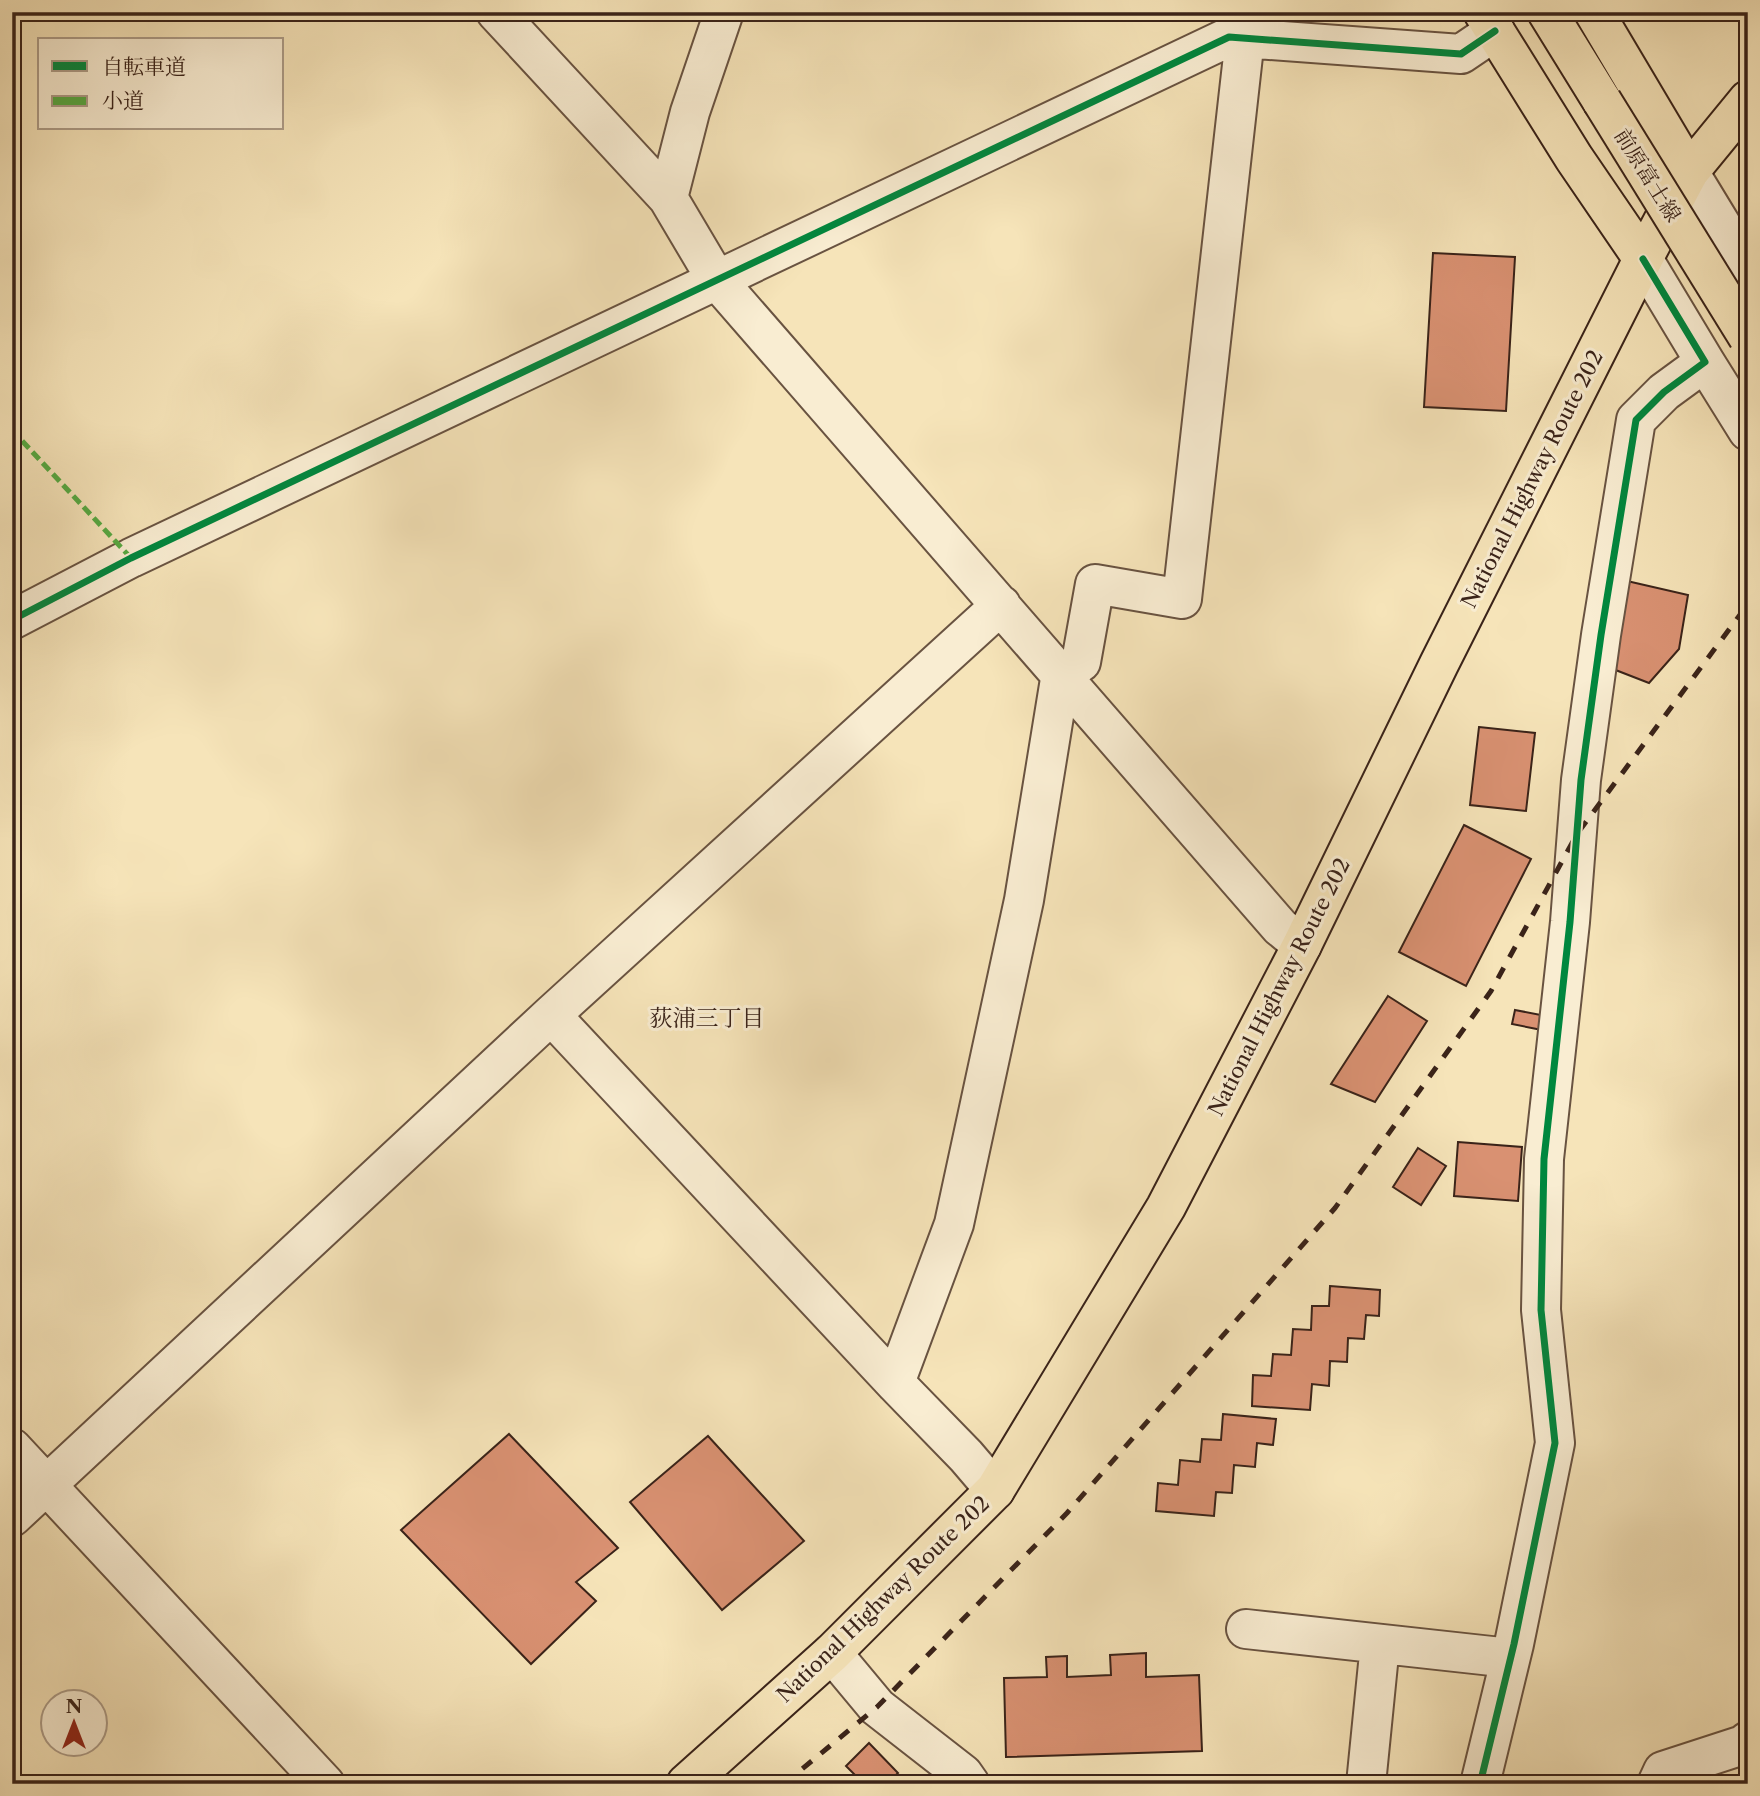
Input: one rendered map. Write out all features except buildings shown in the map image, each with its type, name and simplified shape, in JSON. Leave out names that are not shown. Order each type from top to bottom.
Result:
[{"type":"main road","name":"前原富士線","points":[[1547,12],[1748,337]]},
{"type":"main road","points":[[1594,12],[1689,172]]},
{"type":"main road","points":[[1489,21],[1574,158],[1643,259]]},
{"type":"main road","name":"National Highway Route 202","points":[[686,1784],[832,1653],[995,1490],[1166,1208],[1302,945],[1439,664],[1689,172],[1748,100]]},
{"type":"street","points":[[496,12],[668,198],[716,279],[1280,928],[1302,945]]},
{"type":"street","points":[[668,198],[690,112],[724,12]]},
{"type":"street","points":[[12,620],[131,558],[1229,37],[1461,54],[1489,21]]},
{"type":"street","points":[[1061,673],[1081,662],[1095,584],[1182,599],[1245,38]]},
{"type":"street","points":[[1689,172],[1748,269]]},
{"type":"street","points":[[1643,259],[1748,431]]},
{"type":"street","points":[[1480,1784],[1510,1658],[1555,1443],[1541,1310],[1544,1159],[1570,922],[1581,780],[1601,635],[1636,420],[1664,392],[1704,362]]},
{"type":"street","points":[[12,1517],[551,1015],[1001,605]]},
{"type":"street","points":[[895,1383],[954,1224],[1024,900],[1061,673]]},
{"type":"street","points":[[551,1015],[995,1490]]},
{"type":"street","points":[[12,1448],[326,1784]]},
{"type":"street","points":[[1246,1629],[1510,1658]]},
{"type":"street","points":[[1366,1784],[1380,1644]]},
{"type":"street","points":[[832,1653],[877,1707],[963,1774],[970,1784]]},
{"type":"street","points":[[1657,1784],[1663,1771],[1743,1745],[1748,1741]]},
{"type":"railway","points":[[784,1784],[877,1707],[1067,1513],[1335,1208],[1491,991],[1577,834],[1748,604]]},
{"type":"marked path","points":[[12,430],[131,558]]},
{"type":"cycle path","points":[[12,620],[131,558],[1229,37],[1461,54],[1495,31]]},
{"type":"cycle path","points":[[1480,1784],[1514,1644],[1555,1443],[1541,1310],[1544,1159],[1570,922],[1581,780],[1601,635],[1636,420],[1664,392],[1705,362],[1643,259]]},
{"type":"district","name":"荻浦三丁目","points":[[707,1018]]}]
